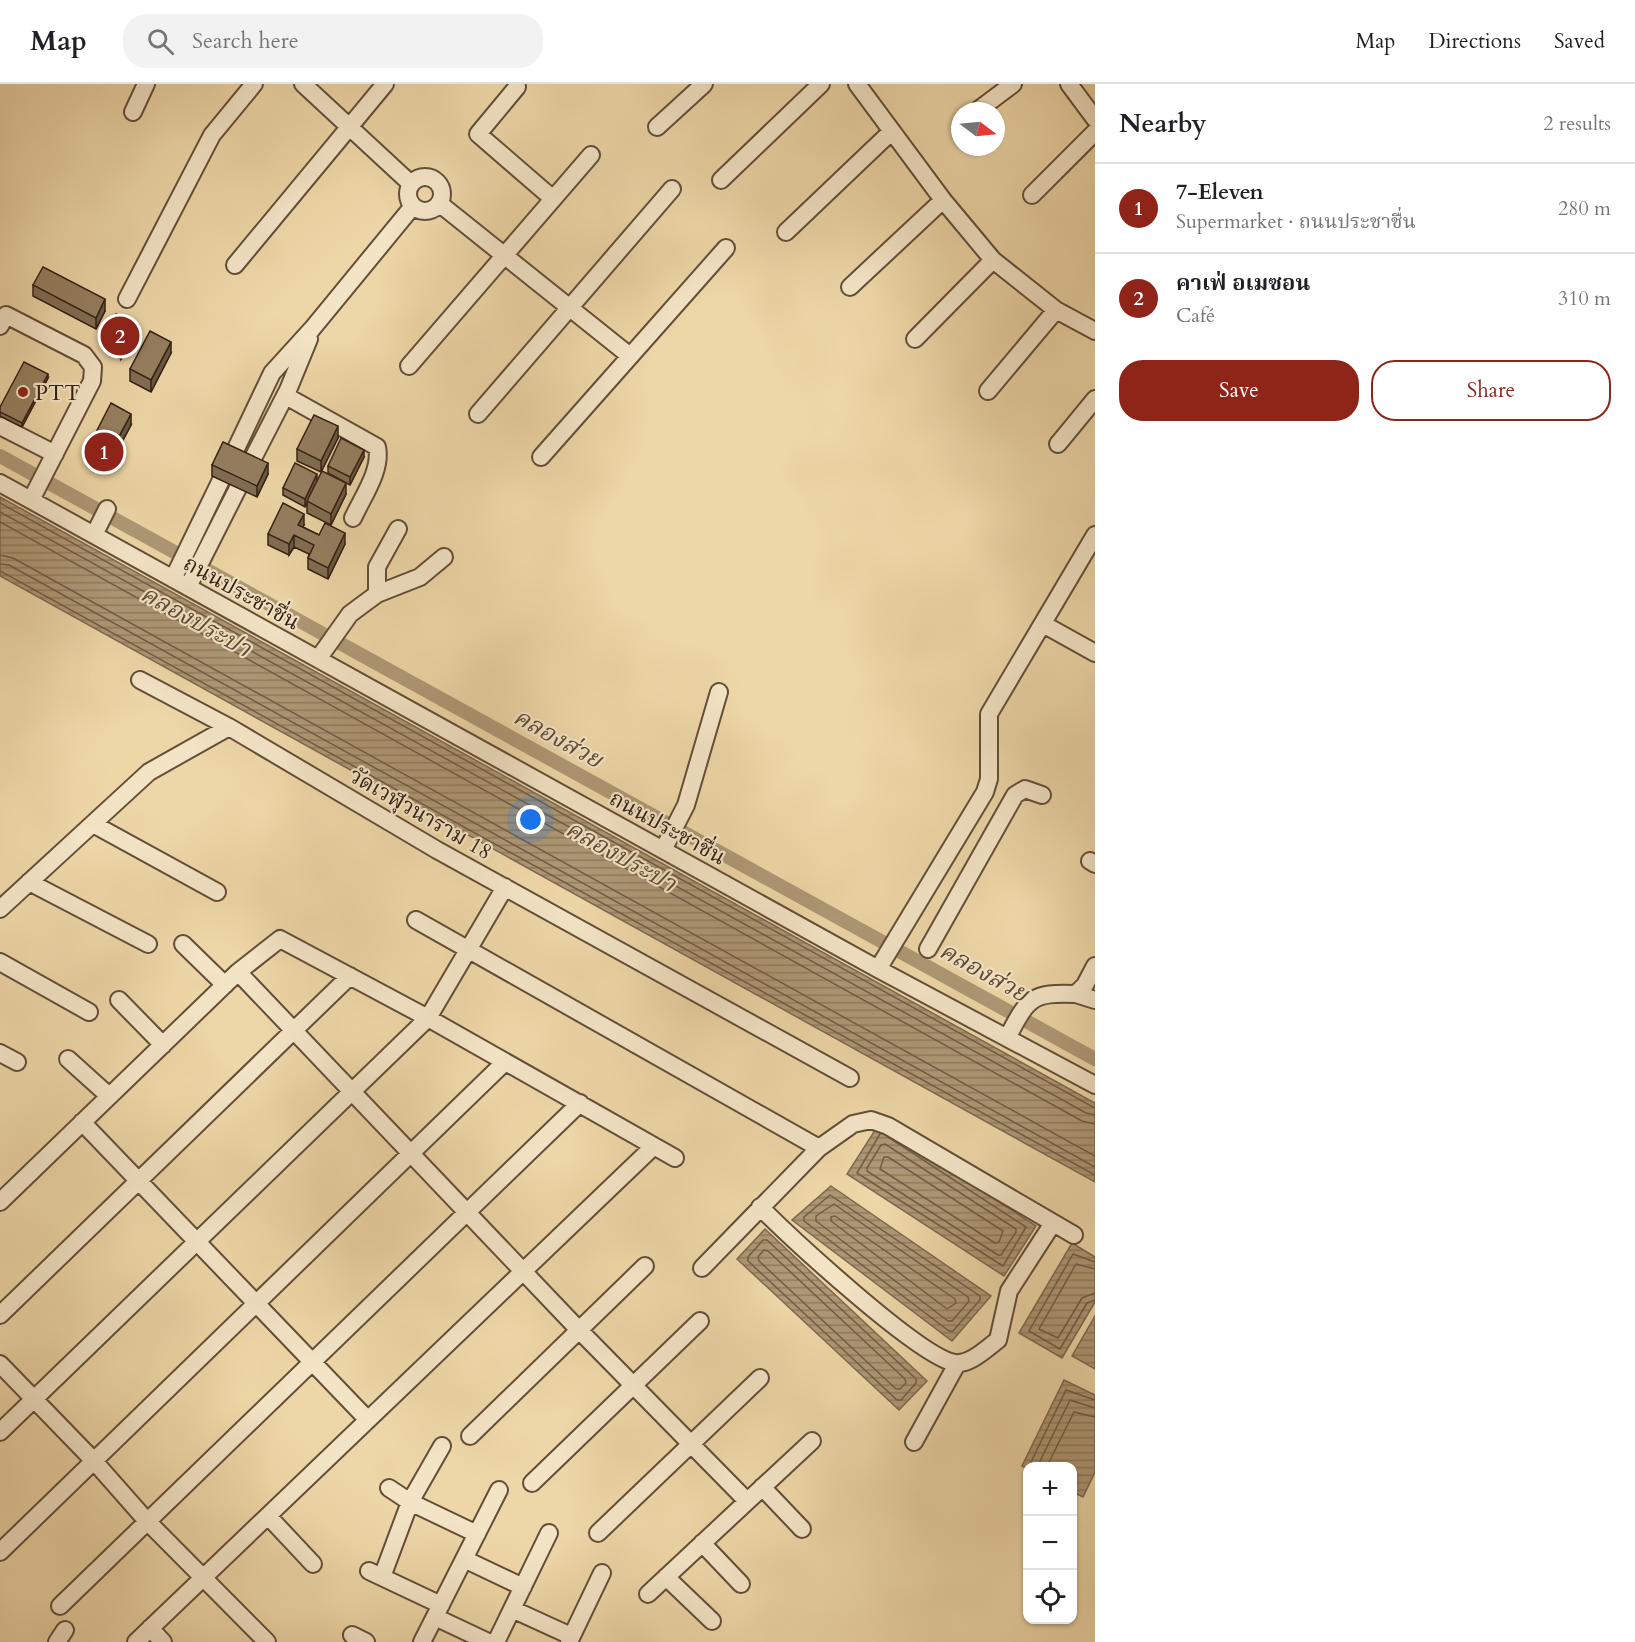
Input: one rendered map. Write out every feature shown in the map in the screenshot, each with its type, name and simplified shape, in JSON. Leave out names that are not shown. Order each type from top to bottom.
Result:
[{"type":"street","points":[[133,112],[146,84]]},
{"type":"street","points":[[127,299],[212,135],[254,84]]},
{"type":"street","points":[[303,84],[411,184]]},
{"type":"street","points":[[235,265],[385,84]]},
{"type":"street","points":[[657,127],[704,84]]},
{"type":"street","points":[[721,180],[821,84]]},
{"type":"street","points":[[857,84],[943,200],[993,260],[1056,310],[1095,331]]},
{"type":"street","points":[[988,102],[1013,84]]},
{"type":"street","points":[[1069,84],[1095,119]]},
{"type":"street","points":[[517,87],[478,134],[552,198]]},
{"type":"street","points":[[786,232],[892,131]]},
{"type":"street","points":[[1032,195],[1095,132]]},
{"type":"street","points":[[409,366],[502,254],[591,155]]},
{"type":"street","points":[[420,177],[432,178],[443,192],[440,204],[430,210],[413,206],[408,195],[411,184],[420,177]]},
{"type":"street","points":[[478,414],[672,189]]},
{"type":"street","points":[[850,287],[943,200]]},
{"type":"street","points":[[440,204],[630,356]]},
{"type":"street","points":[[232,457],[272,373],[312,329],[413,206]]},
{"type":"street","points":[[541,457],[726,248]]},
{"type":"street","points":[[915,339],[993,260]]},
{"type":"street","points":[[988,391],[1056,310]]},
{"type":"street","points":[[0,326],[6,315],[84,355],[93,367],[92,381],[31,500]]},
{"type":"street","points":[[249,465],[286,396],[312,329]]},
{"type":"street","points":[[286,396],[377,447],[379,458],[376,468],[353,518]]},
{"type":"street","points":[[1058,444],[1095,399]]},
{"type":"street","points":[[0,426],[54,457]]},
{"type":"street","points":[[181,583],[221,480]]},
{"type":"street","name":"ถนนประชาชื่น","points":[[0,483],[96,531],[181,583],[318,659],[878,969],[1095,1085]]},
{"type":"street","points":[[181,583],[238,488]]},
{"type":"street","points":[[96,531],[107,509]]},
{"type":"street","points":[[377,594],[377,567],[398,529]]},
{"type":"street","points":[[878,969],[895,944],[987,785],[989,714],[1095,535]]},
{"type":"street","points":[[318,659],[350,614],[377,594],[420,576],[444,557]]},
{"type":"street","points":[[1043,624],[1095,654]]},
{"type":"street","name":"วัดเวฬุวนาราม 18","points":[[140,680],[229,727],[505,887],[850,1078]]},
{"type":"street","points":[[663,850],[686,805],[719,692]]},
{"type":"street","points":[[0,909],[150,772],[229,727]]},
{"type":"street","points":[[928,949],[1015,795],[1025,789],[1042,795]]},
{"type":"street","points":[[93,824],[217,892]]},
{"type":"street","points":[[942,862],[968,876]]},
{"type":"street","points":[[29,882],[148,944]]},
{"type":"street","points":[[0,1432],[428,1018],[505,887]]},
{"type":"street","points":[[416,920],[819,1148]]},
{"type":"street","points":[[0,1202],[238,972],[280,939],[428,1018],[675,1158]]},
{"type":"street","points":[[183,944],[225,985]]},
{"type":"street","points":[[0,962],[89,1012]]},
{"type":"street","points":[[1076,994],[1085,985],[1095,966]]},
{"type":"street","points":[[238,972],[469,1211],[579,1330],[747,1501]]},
{"type":"street","points":[[0,1315],[350,976]]},
{"type":"street","points":[[1007,1038],[1021,1013],[1039,995],[1076,994],[1095,1000]]},
{"type":"street","points":[[119,1000],[163,1045]]},
{"type":"street","points":[[0,1053],[17,1062]]},
{"type":"street","points":[[68,1059],[109,1096]]},
{"type":"street","points":[[0,1552],[255,1302],[505,1062]]},
{"type":"street","points":[[60,1606],[146,1520],[580,1103]]},
{"type":"street","points":[[702,1268],[819,1148],[853,1124],[871,1120],[888,1126],[1074,1236]]},
{"type":"street","points":[[82,1122],[368,1420]]},
{"type":"street","points":[[136,1642],[654,1146]]},
{"type":"street","points":[[759,1207],[784,1231],[904,1332],[941,1358],[957,1364],[972,1359],[998,1340],[1009,1291],[1053,1223]]},
{"type":"street","points":[[470,1436],[645,1266]]},
{"type":"street","points":[[532,1483],[700,1321]]},
{"type":"street","points":[[0,1364],[94,1461],[146,1520],[267,1642]]},
{"type":"street","points":[[914,1442],[957,1364]]},
{"type":"street","points":[[598,1533],[760,1378]]},
{"type":"street","points":[[648,1594],[812,1441]]},
{"type":"street","points":[[442,1446],[410,1502],[375,1574],[488,1642]]},
{"type":"street","points":[[762,1487],[802,1529]]},
{"type":"street","points":[[389,1488],[410,1502],[477,1534]]},
{"type":"street","points":[[422,1642],[499,1490]]},
{"type":"street","points":[[268,1516],[313,1564]]},
{"type":"street","points":[[496,1642],[549,1533]]},
{"type":"street","points":[[702,1543],[741,1584]]},
{"type":"street","points":[[464,1559],[523,1587]]},
{"type":"street","points":[[512,1609],[570,1639],[602,1573]]},
{"type":"street","points":[[666,1577],[712,1621]]},
{"type":"street","points":[[150,1628],[163,1642]]},
{"type":"water","name":"คลองประปา","points":[[0,497],[1095,1103],[1095,1182],[0,576]]},
{"type":"water","points":[[879,1124],[1036,1226],[1004,1276],[847,1174]]},
{"type":"water","points":[[831,1186],[991,1296],[952,1341],[792,1220]]},
{"type":"water","points":[[765,1229],[927,1381],[899,1410],[737,1259]]},
{"type":"water","points":[[1072,1243],[1095,1257],[1095,1302],[1062,1358],[1019,1333]]},
{"type":"water","points":[[1095,1316],[1095,1369],[1072,1356]]},
{"type":"water","points":[[1064,1380],[1095,1395],[1095,1472],[1083,1497],[1077,1494],[1077,1462],[1024,1462]]},
{"type":"building","points":[[43,267],[105,299],[96,318],[33,285]]},
{"type":"building","points":[[116,314],[136,325],[121,351],[113,347],[117,340],[105,333]]},
{"type":"building","points":[[150,331],[171,342],[151,380],[130,369]]},
{"type":"building","points":[[24,362],[48,374],[22,423],[0,412],[0,407]]},
{"type":"building","points":[[111,403],[131,414],[108,457],[89,446]]},
{"type":"building","points":[[314,415],[338,426],[321,461],[297,449]]},
{"type":"building","points":[[341,438],[364,450],[350,477],[328,466]]},
{"type":"building","points":[[223,442],[268,463],[257,486],[212,465]]},
{"type":"building","points":[[295,463],[317,474],[305,499],[283,488]]},
{"type":"building","points":[[322,471],[346,483],[331,514],[307,501]]},
{"type":"building","points":[[283,503],[304,514],[298,525],[319,535],[325,523],[345,533],[328,568],[308,558],[314,545],[294,535],[289,544],[268,534]]},
{"type":"waterway","name":"คลองส่วย","points":[[0,456],[1095,1059]]},
{"type":"place","name":"คาเฟ่ อเมซอน","points":[[120,336]]},
{"type":"place","name":"PTT","points":[[23,392]]},
{"type":"place","name":"7-Eleven","points":[[104,452]]}]
